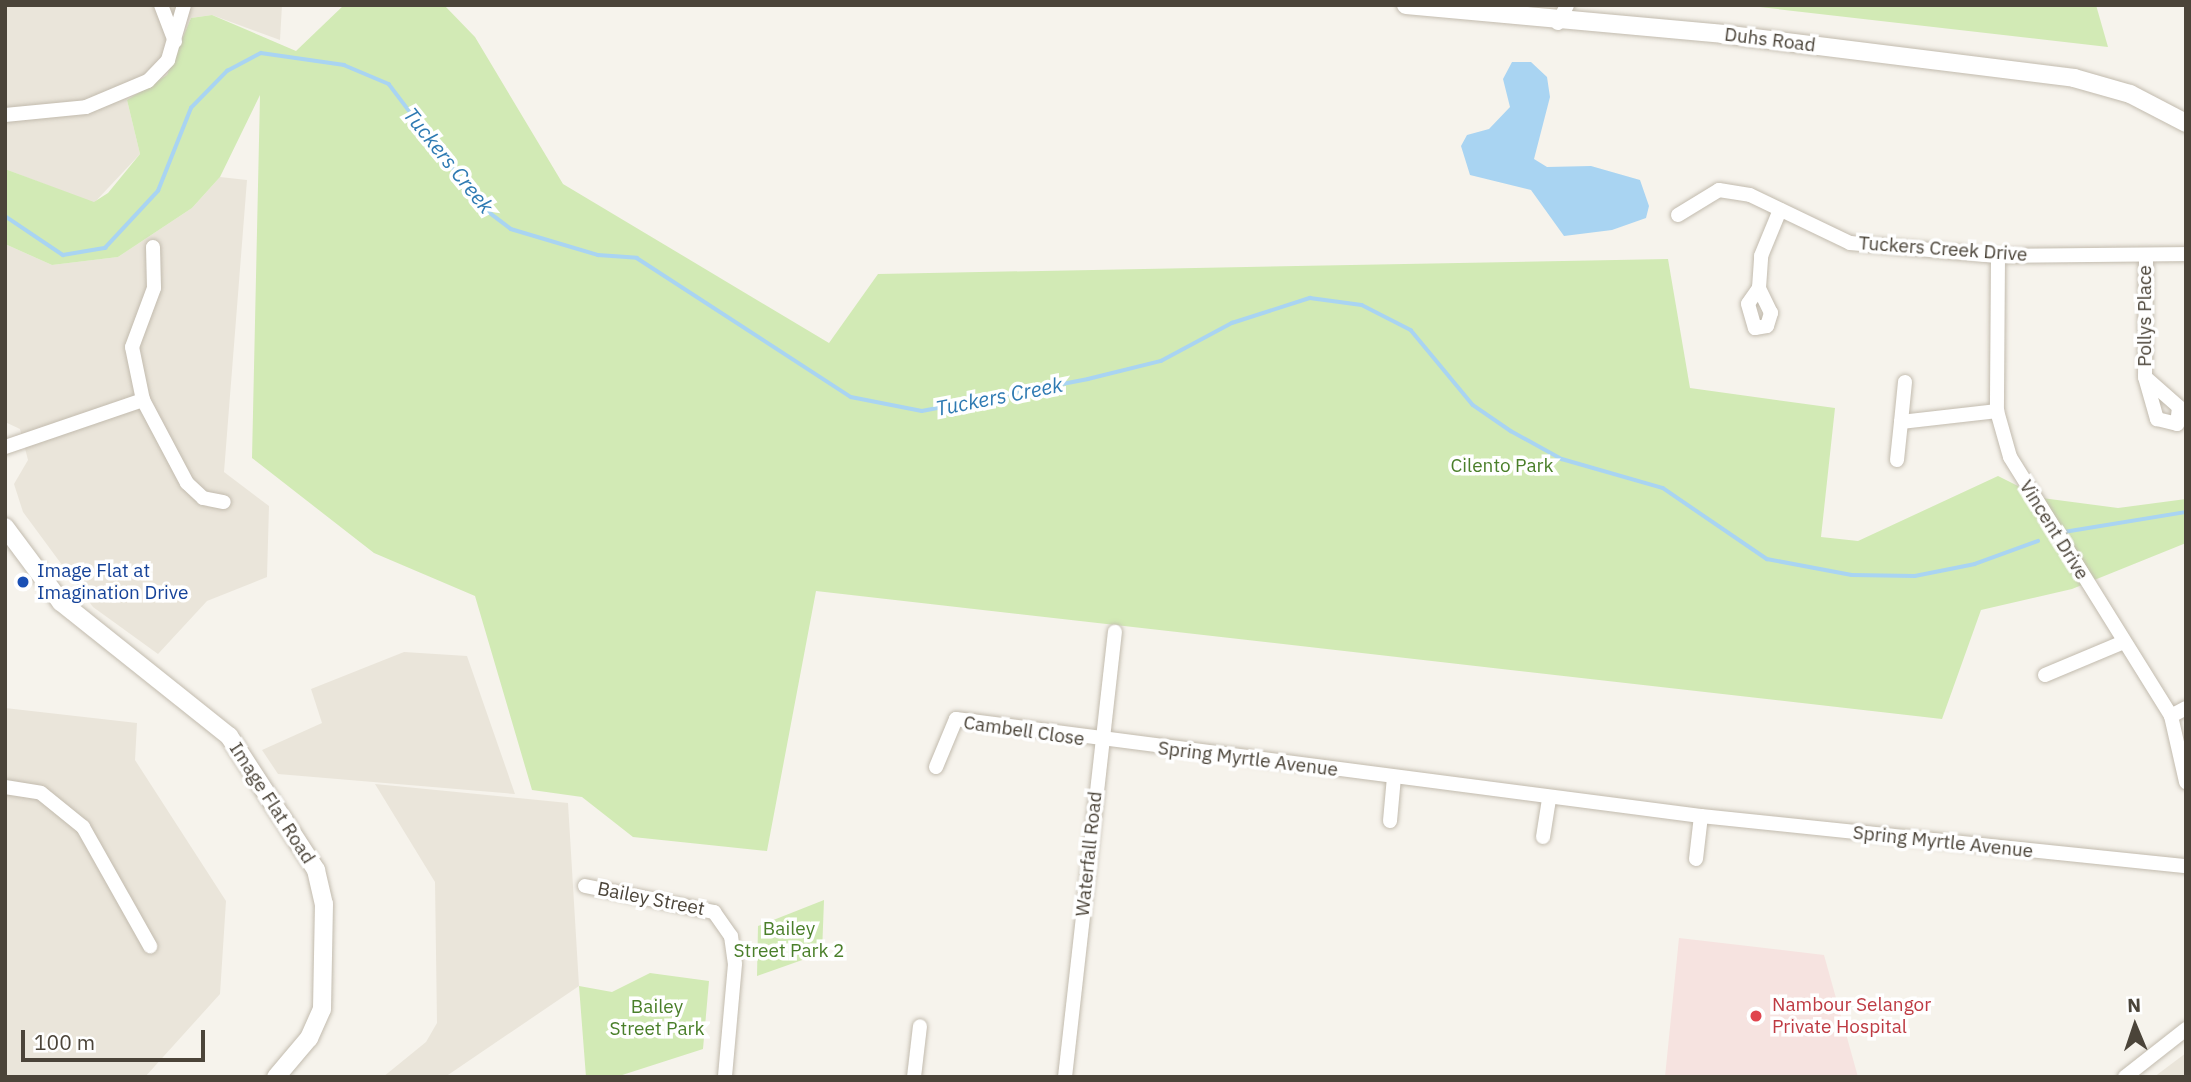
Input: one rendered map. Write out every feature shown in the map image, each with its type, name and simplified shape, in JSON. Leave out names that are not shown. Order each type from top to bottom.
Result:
[{"type":"street","points":[[161,5],[174,41]]},
{"type":"street","points":[[5,116],[56,113],[118,95],[160,71],[174,41],[184,5]]},
{"type":"street","name":"Duhs Road","points":[[1406,5],[1559,23],[1723,34],[2074,78],[2130,94],[2186,123]]},
{"type":"street","points":[[1559,23],[1567,5]]},
{"type":"street","name":"Tuckers Creek Drive","points":[[1678,215],[1719,190],[1780,210],[1850,243],[1998,256],[2186,254]]},
{"type":"street","points":[[1759,288],[1761,256],[1780,210]]},
{"type":"street","points":[[153,247],[153,288],[132,347],[143,400],[187,483],[203,498],[224,502]]},
{"type":"street","name":"Pollys Place","points":[[2145,377],[2146,255]]},
{"type":"street","name":"Vincent Drive","points":[[1998,256],[1997,411],[2010,457],[2171,716],[2186,782]]},
{"type":"street","points":[[1897,460],[1905,382]]},
{"type":"street","points":[[5,447],[143,400]]},
{"type":"street","points":[[1901,422],[1997,411]]},
{"type":"street","name":"Image Flat Road","points":[[5,527],[61,602],[229,736],[316,870],[324,904],[322,1009],[310,1038],[276,1077]]},
{"type":"street","name":"Waterfall Road","points":[[1065,1077],[1115,632]]},
{"type":"street","points":[[2045,675],[2124,642]]},
{"type":"street","points":[[2171,716],[2186,708]]},
{"type":"street","name":"Cambell Close","points":[[936,767],[956,719],[1102,742]]},
{"type":"street","name":"Spring Myrtle Avenue","points":[[1102,742],[1701,816],[2186,866]]},
{"type":"street","points":[[1390,821],[1394,777]]},
{"type":"street","points":[[5,788],[41,793],[83,827],[150,946]]},
{"type":"street","points":[[1543,837],[1549,798]]},
{"type":"street","points":[[1696,859],[1701,816]]},
{"type":"street","name":"Bailey Street","points":[[585,887],[714,912],[731,936],[736,964],[725,1077]]},
{"type":"street","points":[[914,1077],[920,1026]]},
{"type":"street","points":[[2125,1077],[2186,1029]]},
{"type":"shaded area","points":[[5,5],[282,5],[280,40],[212,15],[191,18],[167,75],[127,100],[140,154],[94,203],[5,169]]},
{"type":"shaded area","points":[[220,177],[247,180],[224,472],[269,506],[267,577],[207,601],[158,654],[93,607],[23,512],[14,484],[28,460],[20,429],[5,422],[5,244],[52,265],[118,257],[192,208]]},
{"type":"shaded area","points":[[404,652],[467,656],[515,794],[278,774],[262,750],[322,723],[311,689]]},
{"type":"shaded area","points":[[5,708],[137,723],[135,760],[226,901],[220,994],[145,1077],[5,1077]]},
{"type":"shaded area","points":[[375,784],[568,803],[579,986],[445,1077],[383,1077],[426,1042],[437,1023],[435,882]]},
{"type":"shaded area","name":"Nambour Selangor Private Hospital","points":[[1679,938],[1824,955],[1858,1077],[1665,1077]]},
{"type":"shaded area","points":[[2186,1053],[2186,1077],[2154,1077]]},
{"type":"green space","name":"Cilento Park","points":[[344,5],[444,5],[475,37],[563,184],[829,343],[878,274],[1668,259],[1690,388],[1835,408],[1821,537],[1858,541],[1998,476],[2042,498],[2118,508],[2186,499],[2186,543],[2072,589],[1981,610],[1942,719],[816,591],[767,851],[633,837],[582,797],[532,790],[475,596],[374,553],[252,458],[260,95],[220,177],[192,208],[118,257],[52,265],[5,244],[5,169],[94,202],[108,193],[140,154],[127,100],[167,75],[191,18],[212,15],[296,51]]},
{"type":"green space","points":[[1742,5],[2096,5],[2108,47]]},
{"type":"green space","name":"Bailey Street Park 2","points":[[824,900],[822,953],[757,976],[758,926]]},
{"type":"green space","name":"Bailey Street Park","points":[[650,973],[709,981],[703,1049],[616,1077],[586,1077],[579,986],[612,992]]},
{"type":"water","points":[[1512,62],[1531,62],[1547,77],[1550,97],[1534,159],[1547,167],[1591,166],[1640,180],[1649,206],[1646,218],[1612,230],[1564,236],[1531,190],[1470,175],[1461,146],[1467,135],[1489,129],[1510,107],[1503,79]]},
{"type":"waterway","name":"Tuckers Creek","points":[[5,216],[63,255],[105,248],[158,191],[191,108],[227,71],[261,53],[344,65],[389,84],[482,207],[511,229],[598,255],[637,258],[851,397],[922,411],[1088,379],[1161,361],[1232,323],[1310,298],[1362,305],[1411,330],[1473,405],[1511,431],[1562,459],[1663,488],[1767,559],[1852,575],[1915,576],[1975,564],[2038,541]]},
{"type":"waterway","name":"Tuckers Creek","points":[[2064,532],[2186,512]]},
{"type":"place","name":"Image Flat at Imagination Drive","points":[[23,582]]},
{"type":"place","name":"Nambour Selangor Private Hospital","points":[[1756,1016]]}]
